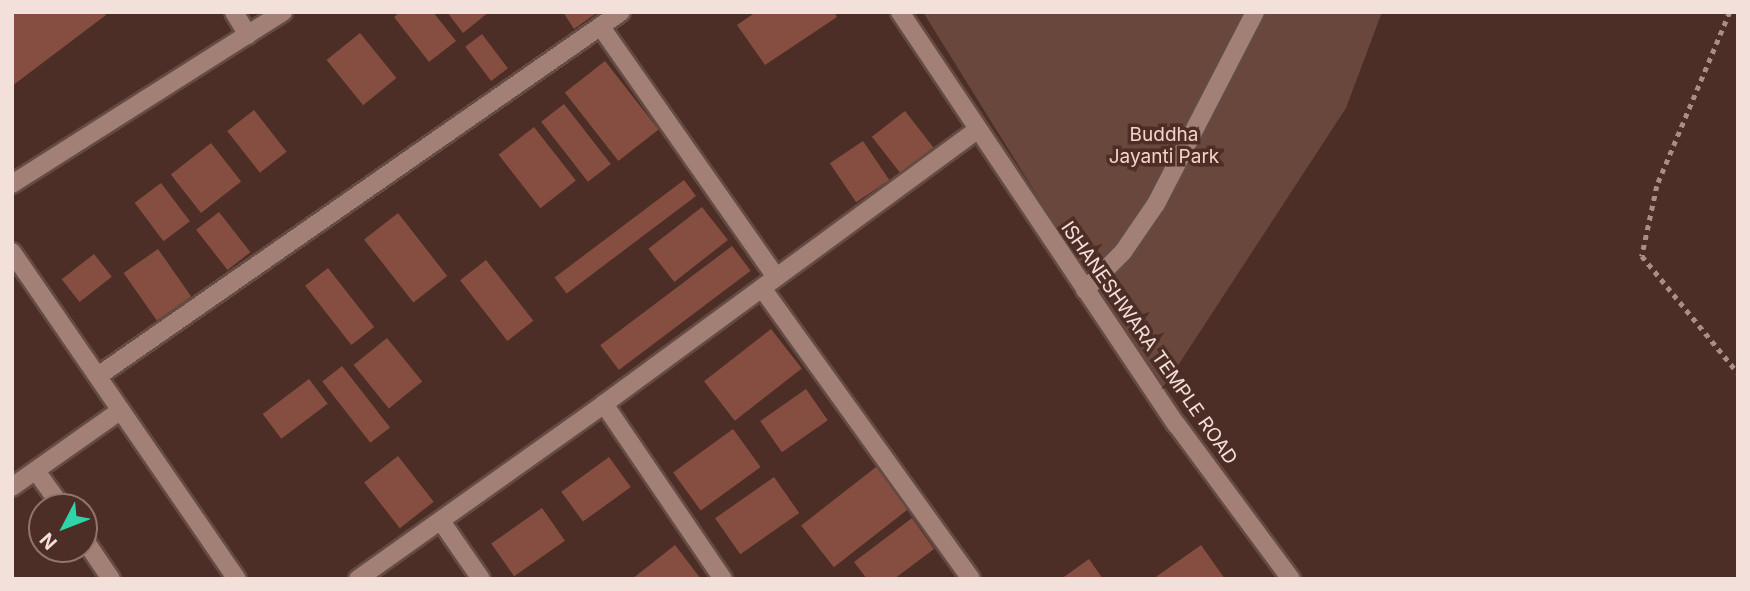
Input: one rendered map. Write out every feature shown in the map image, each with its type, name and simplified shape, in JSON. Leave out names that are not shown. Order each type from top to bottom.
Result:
[{"type":"street","points":[[234,12],[248,35]]},
{"type":"street","points":[[12,184],[284,12]]},
{"type":"street","points":[[97,376],[621,12]]},
{"type":"street","name":"ISHANESHWARA TEMPLE ROAD","points":[[900,12],[1177,425],[1291,579]]},
{"type":"street","points":[[1085,290],[1123,252],[1156,204],[1255,12]]},
{"type":"street","points":[[601,27],[769,282],[971,579]]},
{"type":"street","points":[[358,579],[604,404],[978,129]]},
{"type":"street","points":[[12,252],[237,579]]},
{"type":"street","points":[[604,404],[723,579]]},
{"type":"street","points":[[12,487],[121,410]]},
{"type":"street","points":[[36,471],[52,493]]},
{"type":"street","points":[[441,522],[481,579]]},
{"type":"street","points":[[98,560],[111,579]]},
{"type":"path","points":[[1730,12],[1657,186],[1642,256],[1738,373]]},
{"type":"green space","name":"Buddha Jayanti Park","points":[[923,12],[1382,12],[1346,108],[1160,393]]},
{"type":"building","points":[[12,12],[104,12],[106,15],[12,86]]},
{"type":"building","points":[[400,12],[433,12],[456,41],[429,62],[394,17]]},
{"type":"building","points":[[447,12],[489,12],[463,33]]},
{"type":"building","points":[[563,12],[598,12],[574,29]]},
{"type":"building","points":[[756,12],[834,12],[837,17],[765,65],[737,25]]},
{"type":"building","points":[[360,33],[397,78],[363,105],[327,60]]},
{"type":"building","points":[[482,34],[508,68],[491,81],[465,47]]},
{"type":"building","points":[[605,61],[659,130],[618,161],[565,92]]},
{"type":"building","points":[[564,104],[611,164],[588,182],[541,122]]},
{"type":"building","points":[[254,110],[287,152],[260,173],[227,131]]},
{"type":"building","points":[[905,111],[933,147],[900,173],[872,137]]},
{"type":"building","points":[[534,127],[576,181],[540,208],[499,155]]},
{"type":"building","points":[[863,141],[889,180],[856,202],[830,163]]},
{"type":"building","points":[[211,143],[241,182],[201,213],[171,174]]},
{"type":"building","points":[[684,180],[696,196],[567,293],[555,277]]},
{"type":"building","points":[[161,183],[190,221],[164,241],[135,203]]},
{"type":"building","points":[[702,207],[728,240],[674,282],[648,249]]},
{"type":"building","points":[[219,212],[250,252],[228,270],[196,230]]},
{"type":"building","points":[[398,213],[447,276],[413,303],[364,239]]},
{"type":"building","points":[[732,246],[751,271],[619,370],[600,345]]},
{"type":"building","points":[[158,249],[191,297],[157,321],[124,273]]},
{"type":"building","points":[[94,254],[112,277],[80,302],[62,279]]},
{"type":"building","points":[[486,260],[533,321],[507,341],[460,280]]},
{"type":"building","points":[[328,268],[374,327],[351,345],[305,286]]},
{"type":"building","points":[[771,329],[802,368],[735,421],[704,381]]},
{"type":"building","points":[[387,338],[422,382],[389,409],[354,365]]},
{"type":"building","points":[[342,366],[390,427],[370,443],[322,381]]},
{"type":"building","points":[[309,379],[328,404],[281,439],[263,414]]},
{"type":"building","points":[[806,389],[828,420],[782,452],[760,421]]},
{"type":"building","points":[[733,429],[761,467],[701,511],[673,472]]},
{"type":"building","points":[[398,456],[434,502],[400,528],[364,482]]},
{"type":"building","points":[[609,457],[631,487],[583,522],[561,492]]},
{"type":"building","points":[[876,467],[909,509],[834,567],[801,525]]},
{"type":"building","points":[[774,477],[799,513],[740,554],[715,518]]},
{"type":"building","points":[[542,508],[565,541],[514,576],[491,544]]},
{"type":"building","points":[[912,518],[934,549],[894,579],[867,579],[854,562]]},
{"type":"building","points":[[675,545],[701,579],[632,579]]},
{"type":"building","points":[[1201,545],[1225,579],[1153,579]]},
{"type":"building","points":[[1089,559],[1103,579],[1061,579]]}]
